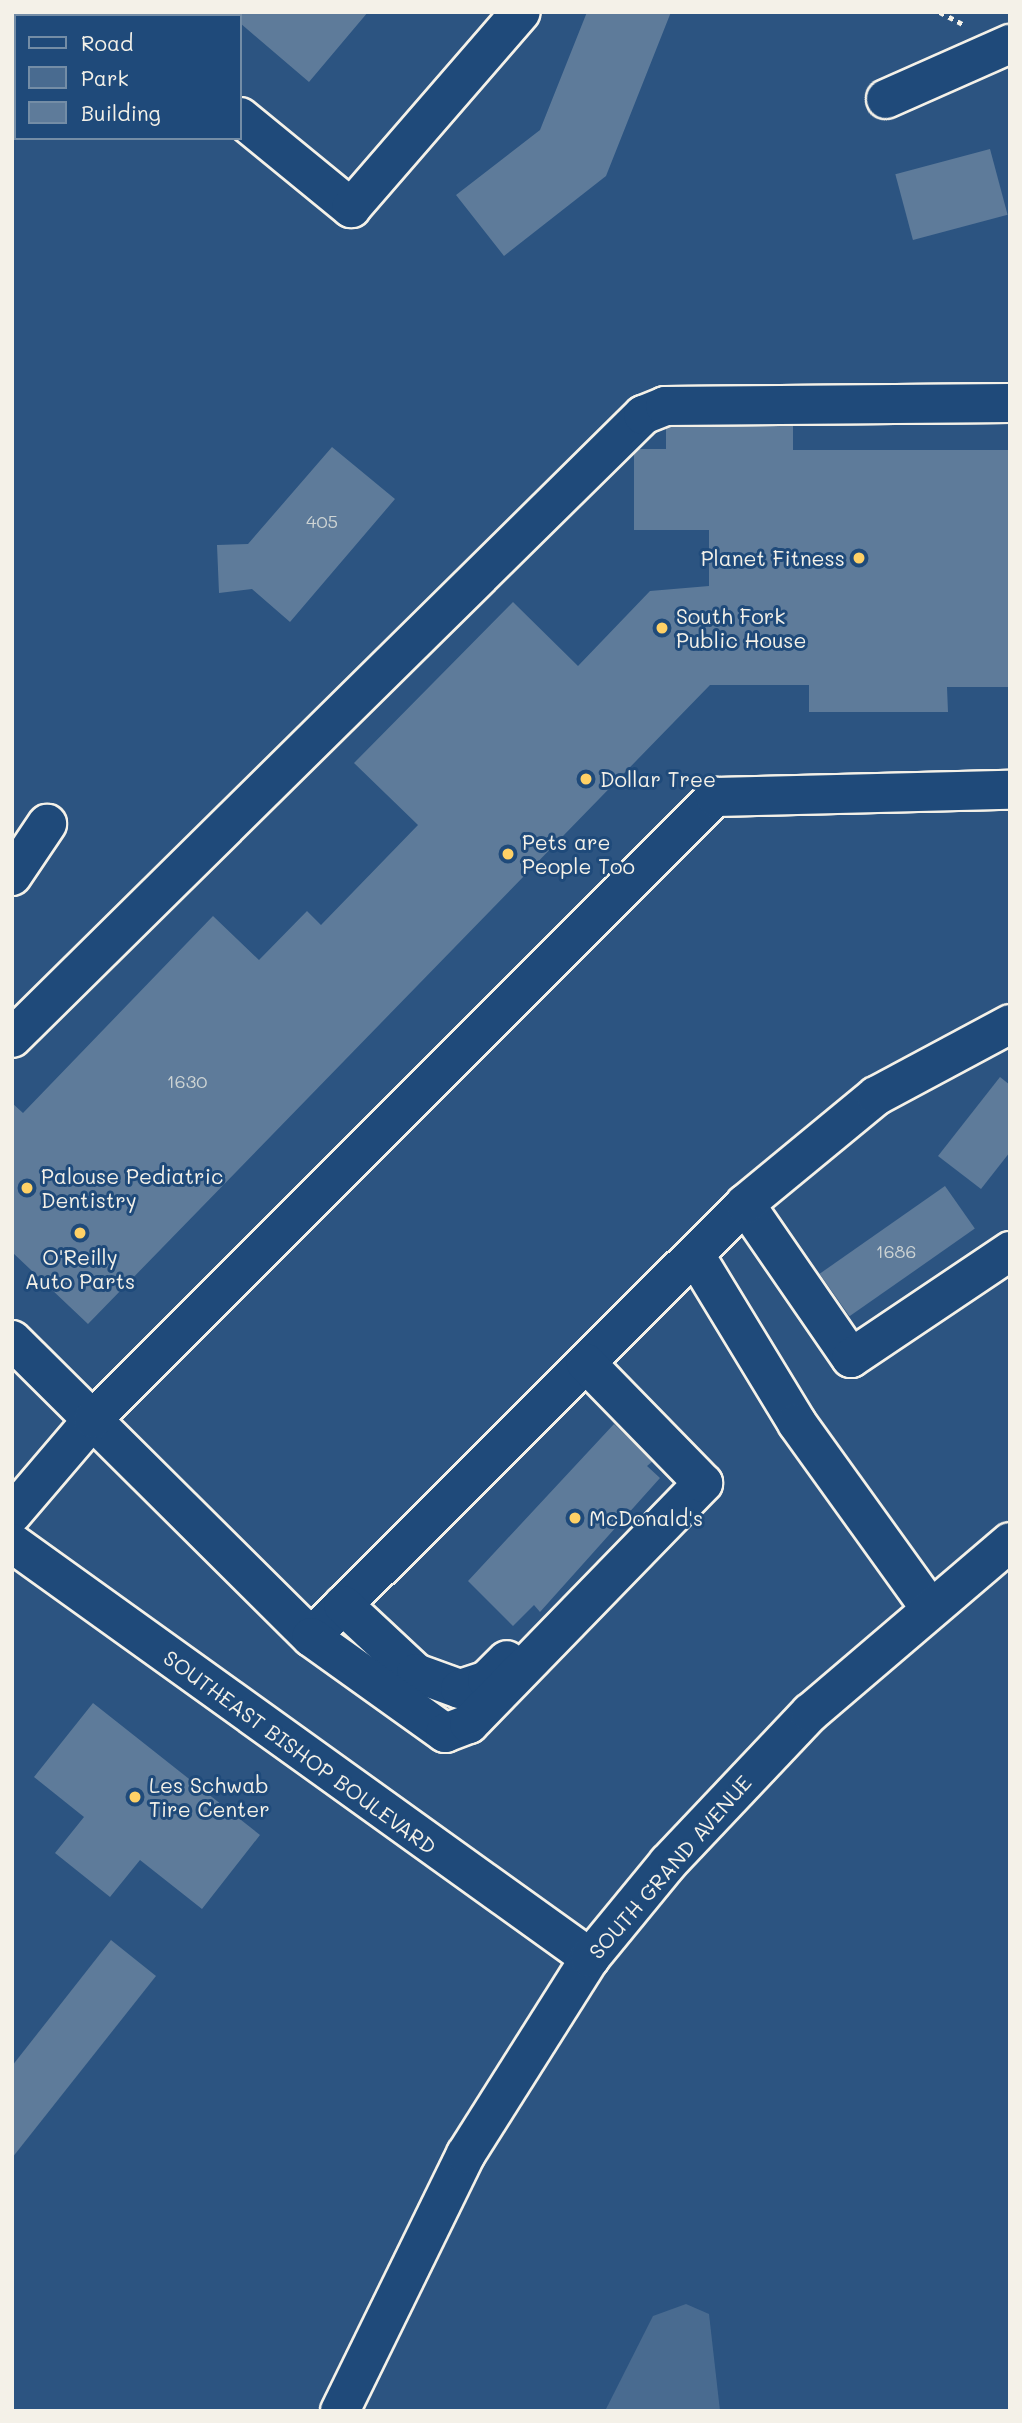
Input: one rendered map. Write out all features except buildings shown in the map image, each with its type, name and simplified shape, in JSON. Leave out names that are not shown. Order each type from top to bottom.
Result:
[{"type":"main road","points":[[242,119],[351,208],[521,12]]},
{"type":"main road","points":[[886,99],[1010,44]]},
{"type":"main road","points":[[12,1038],[643,415],[665,406],[1010,403]]},
{"type":"main road","points":[[12,1514],[93,1419],[715,797],[1010,790]]},
{"type":"main road","points":[[12,876],[47,824]]},
{"type":"main road","points":[[311,1637],[745,1204],[876,1096],[1010,1024]]},
{"type":"main road","points":[[745,1204],[851,1358],[1010,1251]]},
{"type":"main road","points":[[695,1255],[797,1423],[929,1607]]},
{"type":"main road","points":[[12,1340],[311,1637],[453,1734],[697,1493],[703,1483],[695,1469],[586,1363]]},
{"type":"main road","points":[[343,1605],[416,1673],[474,1688],[695,1469]]},
{"type":"main road","name":"SOUTH GRAND AVENUE","points":[[340,2411],[466,2154],[590,1958],[726,1799],[929,1607],[1010,1542]]},
{"type":"main road","name":"SOUTHEAST BISHOP BOULEVARD","points":[[12,1543],[590,1958]]},
{"type":"green space","points":[[686,2304],[709,2314],[720,2411],[605,2411],[653,2316]]},
{"type":"place","name":"Planet Fitness","points":[[859,558]]},
{"type":"place","name":"South Fork Public House","points":[[662,628]]},
{"type":"place","name":"Dollar Tree","points":[[586,779]]},
{"type":"place","name":"Pets are People Too","points":[[508,854]]},
{"type":"place","name":"Palouse Pediatric Dentistry","points":[[27,1188]]},
{"type":"place","name":"O'Reilly Auto Parts","points":[[80,1233]]},
{"type":"place","name":"McDonald's","points":[[575,1518]]},
{"type":"place","name":"Les Schwab Tire Center","points":[[135,1797]]}]
